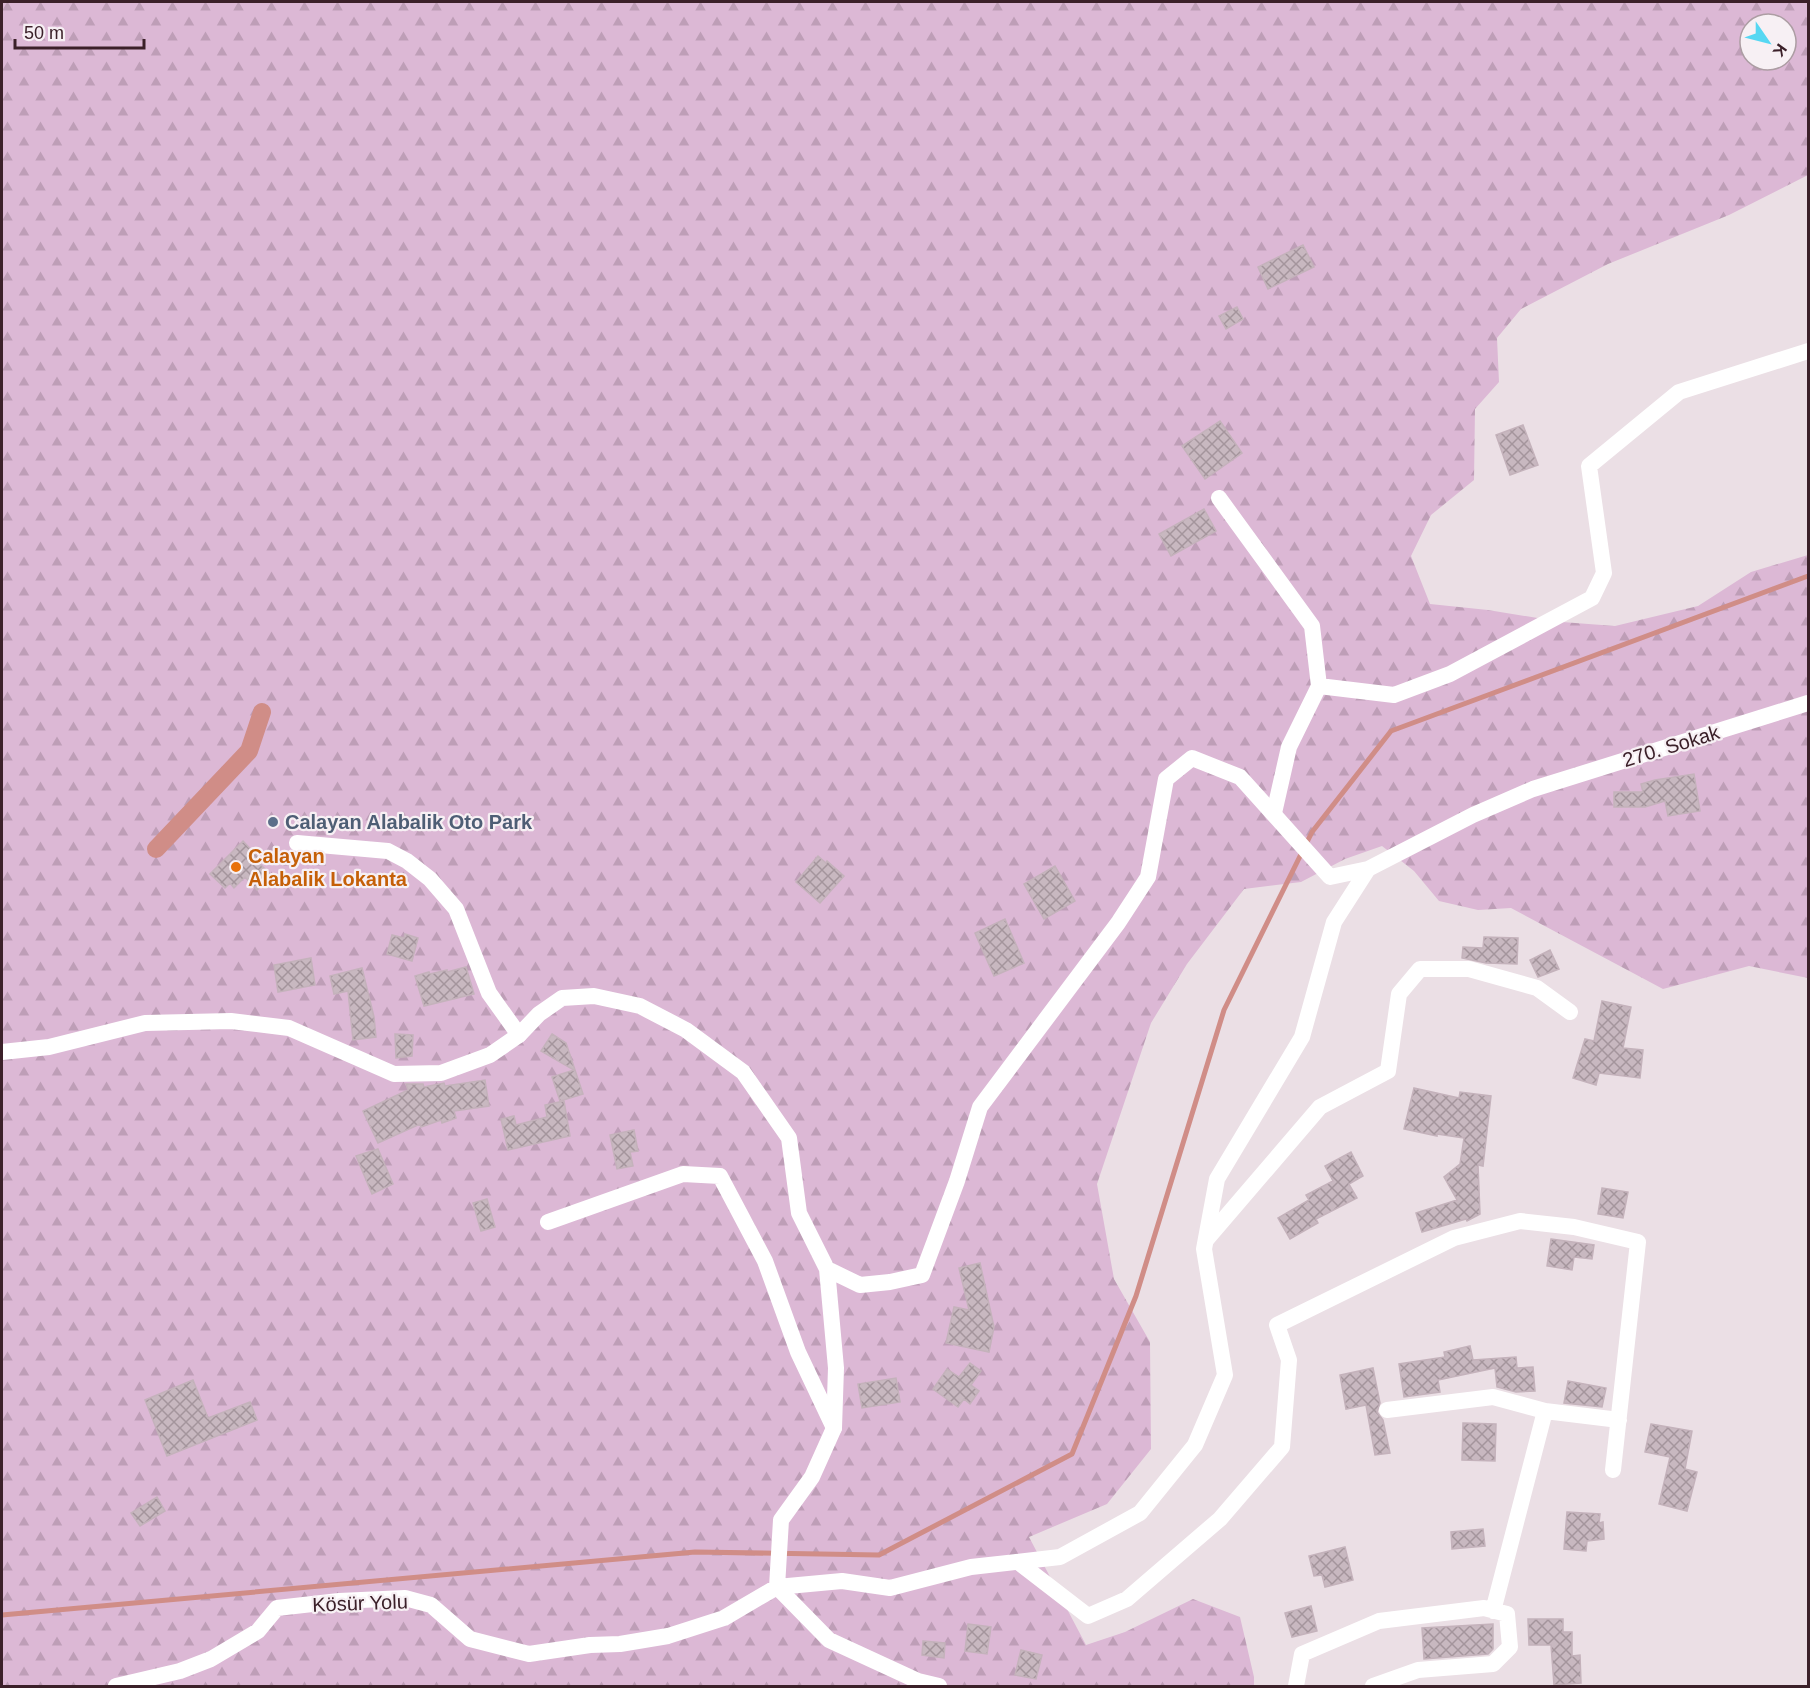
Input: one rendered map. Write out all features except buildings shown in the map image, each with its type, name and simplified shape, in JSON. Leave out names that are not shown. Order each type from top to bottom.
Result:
[{"type":"street","points":[[1319,686],[1394,695],[1450,674],[1592,598],[1604,573],[1590,466],[1679,392],[1809,351]]},
{"type":"street","points":[[1219,498],[1312,626],[1319,686],[1289,747],[1274,813]]},
{"type":"street","name":"270. Sokak","points":[[1368,869],[1473,815],[1533,789],[1809,703]]},
{"type":"street","points":[[827,1269],[860,1285],[890,1282],[922,1275],[957,1181],[980,1107],[1118,923],[1148,877],[1166,779],[1192,758],[1240,777],[1330,877],[1368,869]]},
{"type":"street","points":[[297,843],[388,851],[407,861],[430,879],[456,909],[489,993],[519,1035]]},
{"type":"street","points":[[777,1587],[842,1581],[890,1588],[971,1567],[1060,1557],[1140,1513],[1195,1445],[1225,1376],[1204,1249],[1216,1179],[1302,1037],[1334,922],[1368,869]]},
{"type":"street","points":[[1206,1240],[1320,1107],[1388,1071],[1399,994],[1420,969],[1469,969],[1537,988],[1570,1012]]},
{"type":"street","points":[[2,1052],[49,1047],[145,1023],[231,1021],[289,1028],[394,1074],[441,1074],[490,1055],[519,1035],[539,1014],[562,999],[594,996],[640,1006],[686,1030],[743,1072],[789,1138],[799,1213],[827,1269],[836,1368],[834,1428],[812,1477],[781,1520],[777,1587],[829,1640],[918,1681],[939,1686]]},
{"type":"street","points":[[548,1222],[683,1174],[720,1176],[765,1261],[798,1352],[834,1428]]},
{"type":"street","points":[[1018,1562],[1088,1616],[1127,1599],[1221,1519],[1282,1447],[1288,1360],[1277,1325],[1454,1238],[1520,1221],[1574,1227],[1638,1242],[1613,1470]]},
{"type":"street","points":[[1387,1410],[1492,1396],[1545,1412],[1619,1420]]},
{"type":"street","points":[[1492,1611],[1545,1412]]},
{"type":"street","name":"Kösür Yolu","points":[[116,1686],[180,1671],[211,1659],[258,1631],[277,1608],[339,1601],[405,1598],[430,1605],[470,1640],[529,1654],[668,1636],[724,1618],[777,1587]]},
{"type":"street","points":[[1296,1686],[1302,1654],[1379,1621],[1484,1608],[1508,1614],[1510,1647],[1493,1664],[1418,1670],[1373,1686]]},
{"type":"green space","points":[[2,2],[1808,2],[1808,175],[1729,215],[1608,264],[1521,309],[1497,338],[1499,382],[1475,409],[1474,480],[1431,515],[1411,556],[1430,604],[1488,610],[1562,622],[1615,626],[1698,606],[1751,572],[1808,555],[1808,978],[1749,966],[1663,989],[1511,908],[1478,910],[1439,901],[1414,871],[1382,846],[1345,859],[1301,882],[1244,889],[1187,964],[1151,1023],[1097,1184],[1114,1279],[1150,1342],[1151,1449],[1107,1504],[1029,1537],[1086,1645],[1125,1632],[1193,1599],[1240,1617],[1254,1686],[2,1686]]},
{"type":"waterway","points":[[2,1615],[695,1552],[879,1555],[1072,1454],[1136,1296],[1224,1010],[1312,832],[1391,731],[1808,576]]},
{"type":"waterway","points":[[156,849],[249,751],[262,712]]},
{"type":"place","name":"Calayan Alabalik Oto Park","points":[[273,822]]},
{"type":"place","name":"Calayan Alabalik Lokanta","points":[[236,867]]}]
